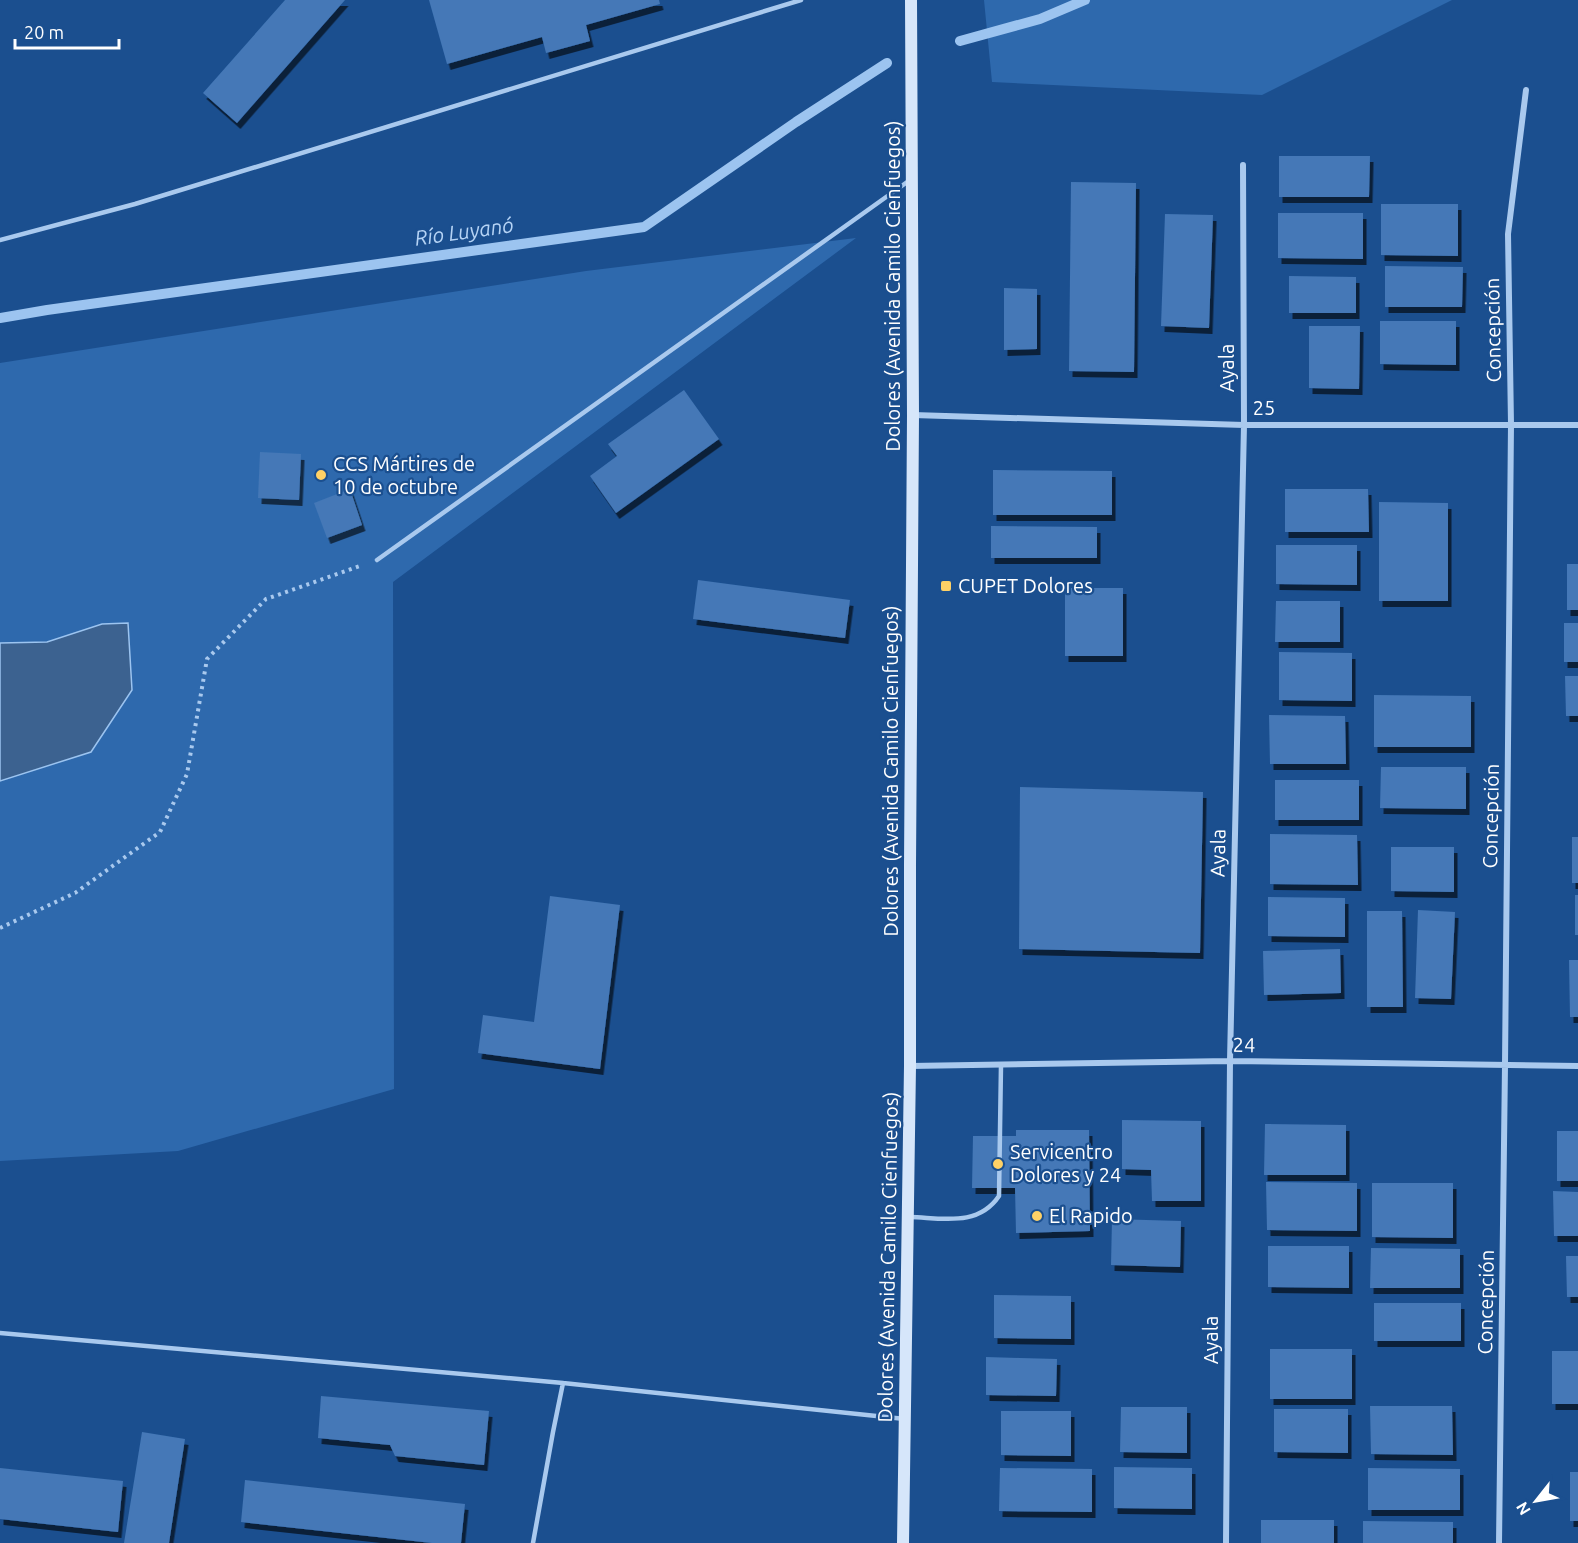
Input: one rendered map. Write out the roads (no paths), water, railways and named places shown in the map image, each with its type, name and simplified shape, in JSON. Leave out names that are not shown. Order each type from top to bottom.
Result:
[{"type":"main road","name":"Dolores (Avenida Camilo Cienfuegos)","points":[[903,1543],[910,1066],[913,414],[911,0]]},
{"type":"street","name":"Concepción","points":[[1499,1543],[1511,424],[1508,234],[1526,90]]},
{"type":"street","name":"Ayala","points":[[1226,1543],[1230,1061],[1244,424],[1243,165]]},
{"type":"street","name":"25","points":[[913,414],[1244,424],[1578,424]]},
{"type":"street","name":"24","points":[[910,1066],[1230,1061],[1578,1066]]},
{"type":"lane","points":[[0,240],[135,204],[801,0]]},
{"type":"lane","points":[[377,560],[912,178]]},
{"type":"lane","points":[[908,1216],[970,1217],[982,1214],[994,1204],[999,1196],[1001,1065]]},
{"type":"lane","points":[[0,1333],[563,1383],[905,1419]]},
{"type":"lane","points":[[533,1543],[563,1383]]},
{"type":"waterway","points":[[960,41],[1040,19],[1085,0]]},
{"type":"waterway","name":"Río Luyanó","points":[[0,318],[644,227],[796,122],[887,63]]},
{"type":"place","name":"CCS Mártires de 10 de octubre","points":[[321,475]]},
{"type":"place","name":"CUPET Dolores","points":[[946,586]]},
{"type":"place","name":"Servicentro Dolores y 24","points":[[998,1164]]},
{"type":"place","name":"El Rapido","points":[[1037,1216]]}]
